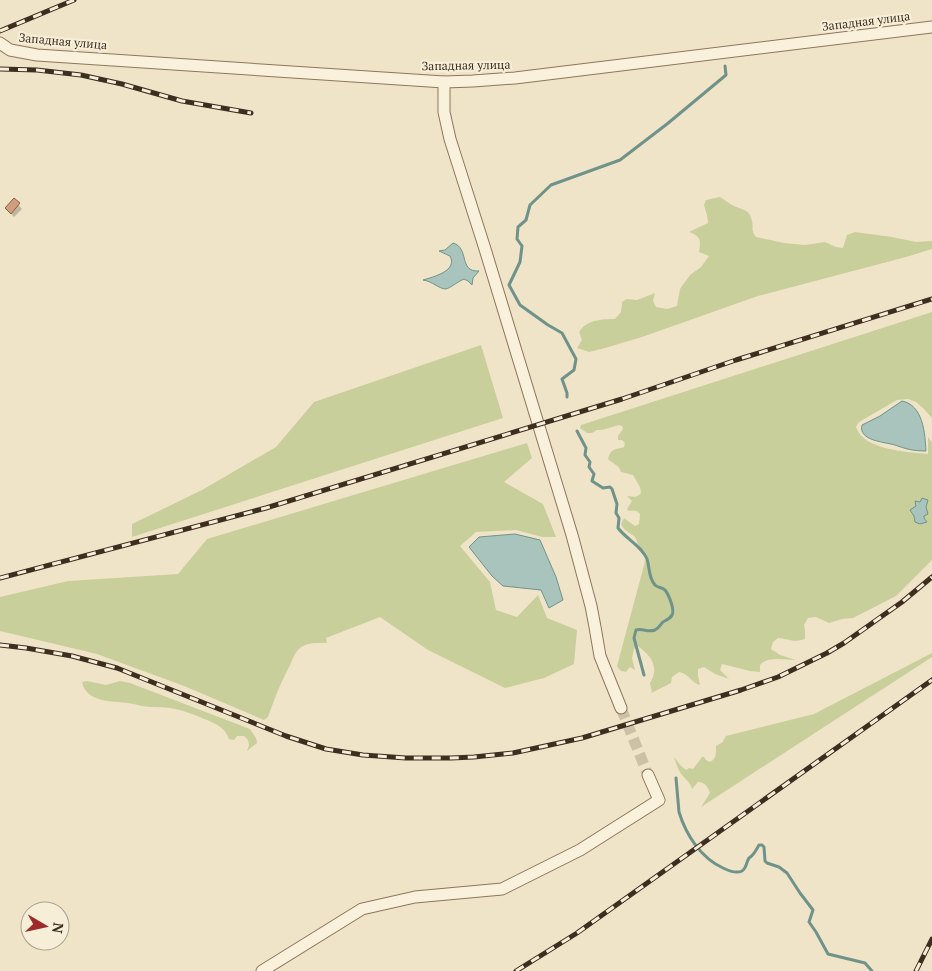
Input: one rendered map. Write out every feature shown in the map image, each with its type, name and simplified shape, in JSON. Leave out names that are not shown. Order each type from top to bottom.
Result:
[{"type":"street","name":"Западная улица","points":[[0,43],[10,50],[37,55],[444,82],[515,78],[932,27]]},
{"type":"street","points":[[444,82],[444,112],[450,139],[572,535],[592,613],[600,656],[620,708]]},
{"type":"street","points":[[262,971],[362,909],[415,897],[502,889],[580,850],[659,800],[648,775]]},
{"type":"green space","points":[[720,197],[749,214],[756,237],[805,245],[825,242],[843,248],[847,235],[855,232],[916,242],[932,241],[932,249],[758,296],[605,348],[589,352],[577,348],[582,340],[579,332],[582,328],[595,321],[615,319],[621,312],[622,302],[627,299],[637,300],[655,293],[653,301],[656,307],[667,309],[677,306],[680,289],[690,275],[701,267],[709,256],[699,252],[698,237],[689,232],[708,223],[704,205],[706,200]]},
{"type":"green space","points":[[932,312],[932,418],[916,402],[908,399],[897,400],[859,422],[856,427],[860,435],[867,441],[898,451],[928,454],[928,437],[932,442],[932,560],[896,596],[853,618],[829,623],[816,617],[808,618],[804,625],[805,639],[794,641],[778,638],[773,642],[771,649],[780,655],[796,660],[767,660],[760,665],[760,672],[722,664],[720,670],[729,679],[715,674],[704,667],[698,669],[700,685],[679,672],[672,677],[671,683],[652,693],[650,683],[654,672],[653,662],[638,646],[634,649],[632,658],[635,670],[630,667],[626,672],[621,671],[617,666],[647,554],[638,544],[635,537],[624,529],[621,524],[624,518],[635,526],[639,524],[640,514],[637,511],[629,511],[627,509],[632,501],[627,496],[633,497],[641,493],[640,487],[633,475],[621,472],[608,459],[612,451],[624,447],[625,443],[622,440],[618,440],[618,436],[623,429],[622,426],[619,425],[587,433],[580,428],[581,425]]},
{"type":"green space","points":[[481,345],[503,418],[132,537],[132,524],[202,490],[276,447],[314,402]]},
{"type":"green space","points":[[527,443],[532,458],[504,482],[543,504],[556,537],[542,537],[516,530],[476,532],[460,546],[490,582],[496,610],[517,617],[538,595],[547,618],[577,630],[574,664],[544,678],[505,688],[428,650],[380,617],[326,638],[327,643],[309,644],[300,648],[282,680],[268,717],[264,720],[184,686],[97,654],[0,631],[0,597],[68,581],[178,574],[207,539]]},
{"type":"green space","points":[[932,653],[932,657],[701,807],[710,793],[707,787],[703,783],[698,782],[692,789],[678,769],[674,757],[686,770],[689,768],[693,769],[702,757],[710,762],[714,759],[716,746],[723,742],[726,736],[814,714]]},
{"type":"green space","points":[[87,681],[106,685],[120,681],[130,683],[250,729],[257,743],[247,751],[248,740],[244,736],[237,736],[234,740],[229,739],[218,725],[180,710],[101,700],[89,694],[85,689],[82,682]]},
{"type":"water","points":[[453,243],[461,250],[468,268],[479,271],[473,278],[472,285],[464,279],[446,289],[423,280],[438,275],[451,266],[450,256],[439,251],[445,250]]},
{"type":"water","points":[[902,401],[909,404],[919,414],[924,428],[926,451],[910,450],[873,440],[868,438],[862,430],[862,425],[880,416]]},
{"type":"water","points":[[922,498],[928,500],[926,507],[928,514],[924,516],[927,522],[920,524],[915,522],[910,510],[916,506],[915,501],[920,502]]},
{"type":"water","points":[[515,534],[540,540],[556,577],[563,600],[549,608],[541,590],[503,586],[492,576],[469,547],[479,537]]},
{"type":"building","points":[[14,198],[20,203],[11,214],[5,208]]},
{"type":"waterway","points":[[567,397],[562,379],[574,370],[576,359],[562,333],[520,305],[509,285],[520,262],[522,246],[517,239],[518,227],[526,220],[530,205],[551,185],[620,160],[726,75],[725,66]]},
{"type":"waterway","points":[[577,431],[586,448],[585,455],[590,462],[589,467],[594,474],[592,481],[603,488],[610,487],[612,489],[617,504],[618,528],[645,554],[653,582],[656,586],[665,590],[672,606],[673,613],[671,616],[656,629],[652,631],[636,630],[634,638],[644,675]]},
{"type":"waterway","points":[[676,778],[679,812],[690,837],[701,852],[715,864],[732,872],[737,872],[744,870],[749,858],[754,854],[759,845],[762,845],[764,847],[765,861],[787,873],[813,910],[809,922],[828,954],[865,963],[872,971]]},
{"type":"tunnel","points":[[621,708],[648,775]]},
{"type":"railway","points":[[0,31],[74,0]]},
{"type":"railway","points":[[0,69],[37,70],[81,75],[122,84],[182,101],[251,113]]},
{"type":"railway","points":[[0,578],[266,508],[622,399],[736,360],[932,299]]},
{"type":"railway","points":[[0,645],[72,656],[117,668],[286,736],[326,749],[363,755],[406,758],[474,757],[513,753],[582,738],[778,677],[844,643],[902,602],[932,577]]},
{"type":"railway","points":[[516,971],[577,933],[932,680]]},
{"type":"railway","points":[[916,971],[932,939]]}]
